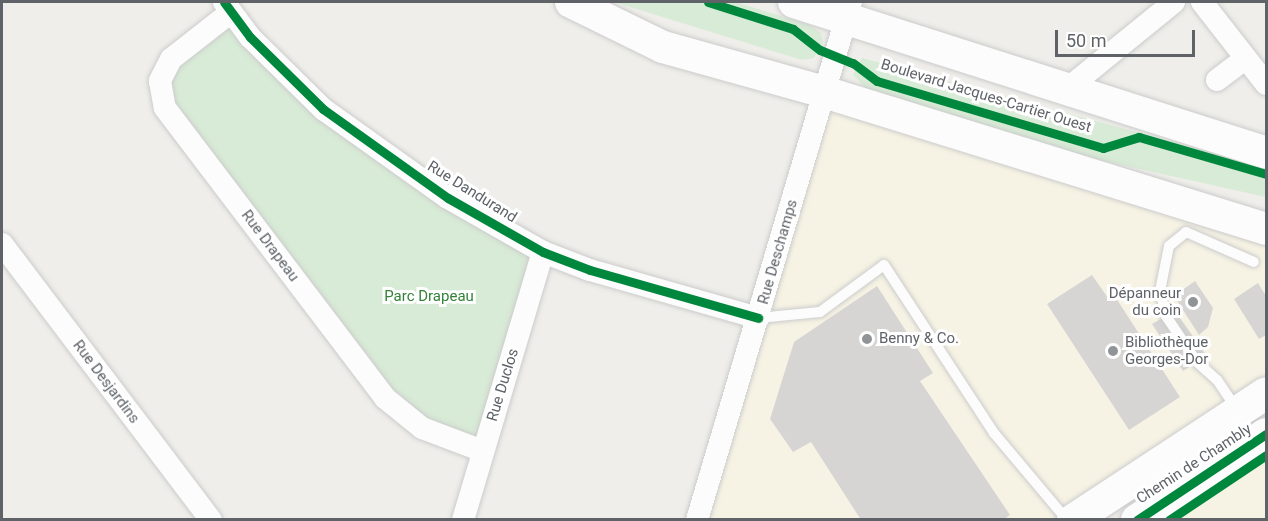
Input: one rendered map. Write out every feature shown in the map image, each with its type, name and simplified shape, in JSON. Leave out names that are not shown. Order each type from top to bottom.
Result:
[{"type":"main road","points":[[571,2],[663,47],[824,92],[1266,229]]},
{"type":"main road","name":"Boulevard Jacques-Cartier Ouest","points":[[794,2],[848,10],[1067,89],[1266,153]]},
{"type":"main road","name":"Chemin de Chambly","points":[[1073,519],[1266,393]]},
{"type":"main road","name":"Chemin de Chambly","points":[[1137,519],[1266,434]]},
{"type":"street","points":[[1067,89],[1174,2]]},
{"type":"street","points":[[1202,2],[1266,84]]},
{"type":"street","name":"Rue Dandurand","points":[[228,7],[250,37],[323,109],[448,198],[543,252],[758,318]]},
{"type":"street","name":"Rue Drapeau","points":[[228,7],[171,59],[160,81],[165,108],[385,398],[422,428],[483,450]]},
{"type":"street","name":"Rue Deschamps","points":[[697,519],[848,10]]},
{"type":"street","points":[[1217,80],[1246,58]]},
{"type":"street","name":"Rue Desjardins","points":[[2,244],[211,519]]},
{"type":"street","name":"Rue Duclos","points":[[463,519],[543,252]]},
{"type":"lane","points":[[1239,411],[1217,381],[1197,362],[1166,316],[1160,291],[1169,246],[1186,232],[1254,262]]},
{"type":"lane","points":[[758,318],[820,312],[884,265],[994,433],[1067,519]]},
{"type":"shaded area","points":[[824,92],[1266,229],[1266,393],[1073,519],[697,520]]},
{"type":"shaded area","points":[[1266,434],[1266,519],[1137,520]]},
{"type":"green space","points":[[614,2],[735,2],[808,24],[821,33],[823,42],[814,58],[802,60]]},
{"type":"green space","name":"Parc Drapeau","points":[[231,12],[323,109],[543,252],[483,451],[422,428],[165,108],[171,59]]},
{"type":"green space","points":[[862,58],[1266,167],[1266,197],[1095,159],[867,89],[853,75]]},
{"type":"building","name":"Bibliothèque Georges-Dor","points":[[1092,275],[1108,298],[1114,295],[1180,397],[1129,430],[1047,304]]},
{"type":"building","name":"Dépanneur du coin","points":[[1195,281],[1213,308],[1208,327],[1199,335],[1174,296]]},
{"type":"building","points":[[1258,283],[1266,296],[1266,335],[1259,339],[1234,299]]},
{"type":"building","points":[[877,286],[933,373],[920,381],[1010,515],[1003,520],[861,520],[811,442],[793,452],[770,419],[794,342]]},
{"type":"building","points":[[1175,311],[1207,356],[1183,371],[1152,324]]},
{"type":"cycle path","points":[[224,2],[250,37],[323,109],[448,198],[543,252],[590,270],[758,318]]},
{"type":"cycle path","points":[[708,2],[793,29],[820,50],[853,63],[877,81],[1103,148],[1139,137],[1266,174]]},
{"type":"cycle path","points":[[1137,520],[1266,434]]},
{"type":"cycle path","points":[[1169,520],[1266,455]]},
{"type":"place","name":"Dépanneur du coin","points":[[1193,302]]},
{"type":"place","name":"Benny & Co.","points":[[867,339]]},
{"type":"place","name":"Bibliothèque Georges-Dor","points":[[1113,351]]}]
